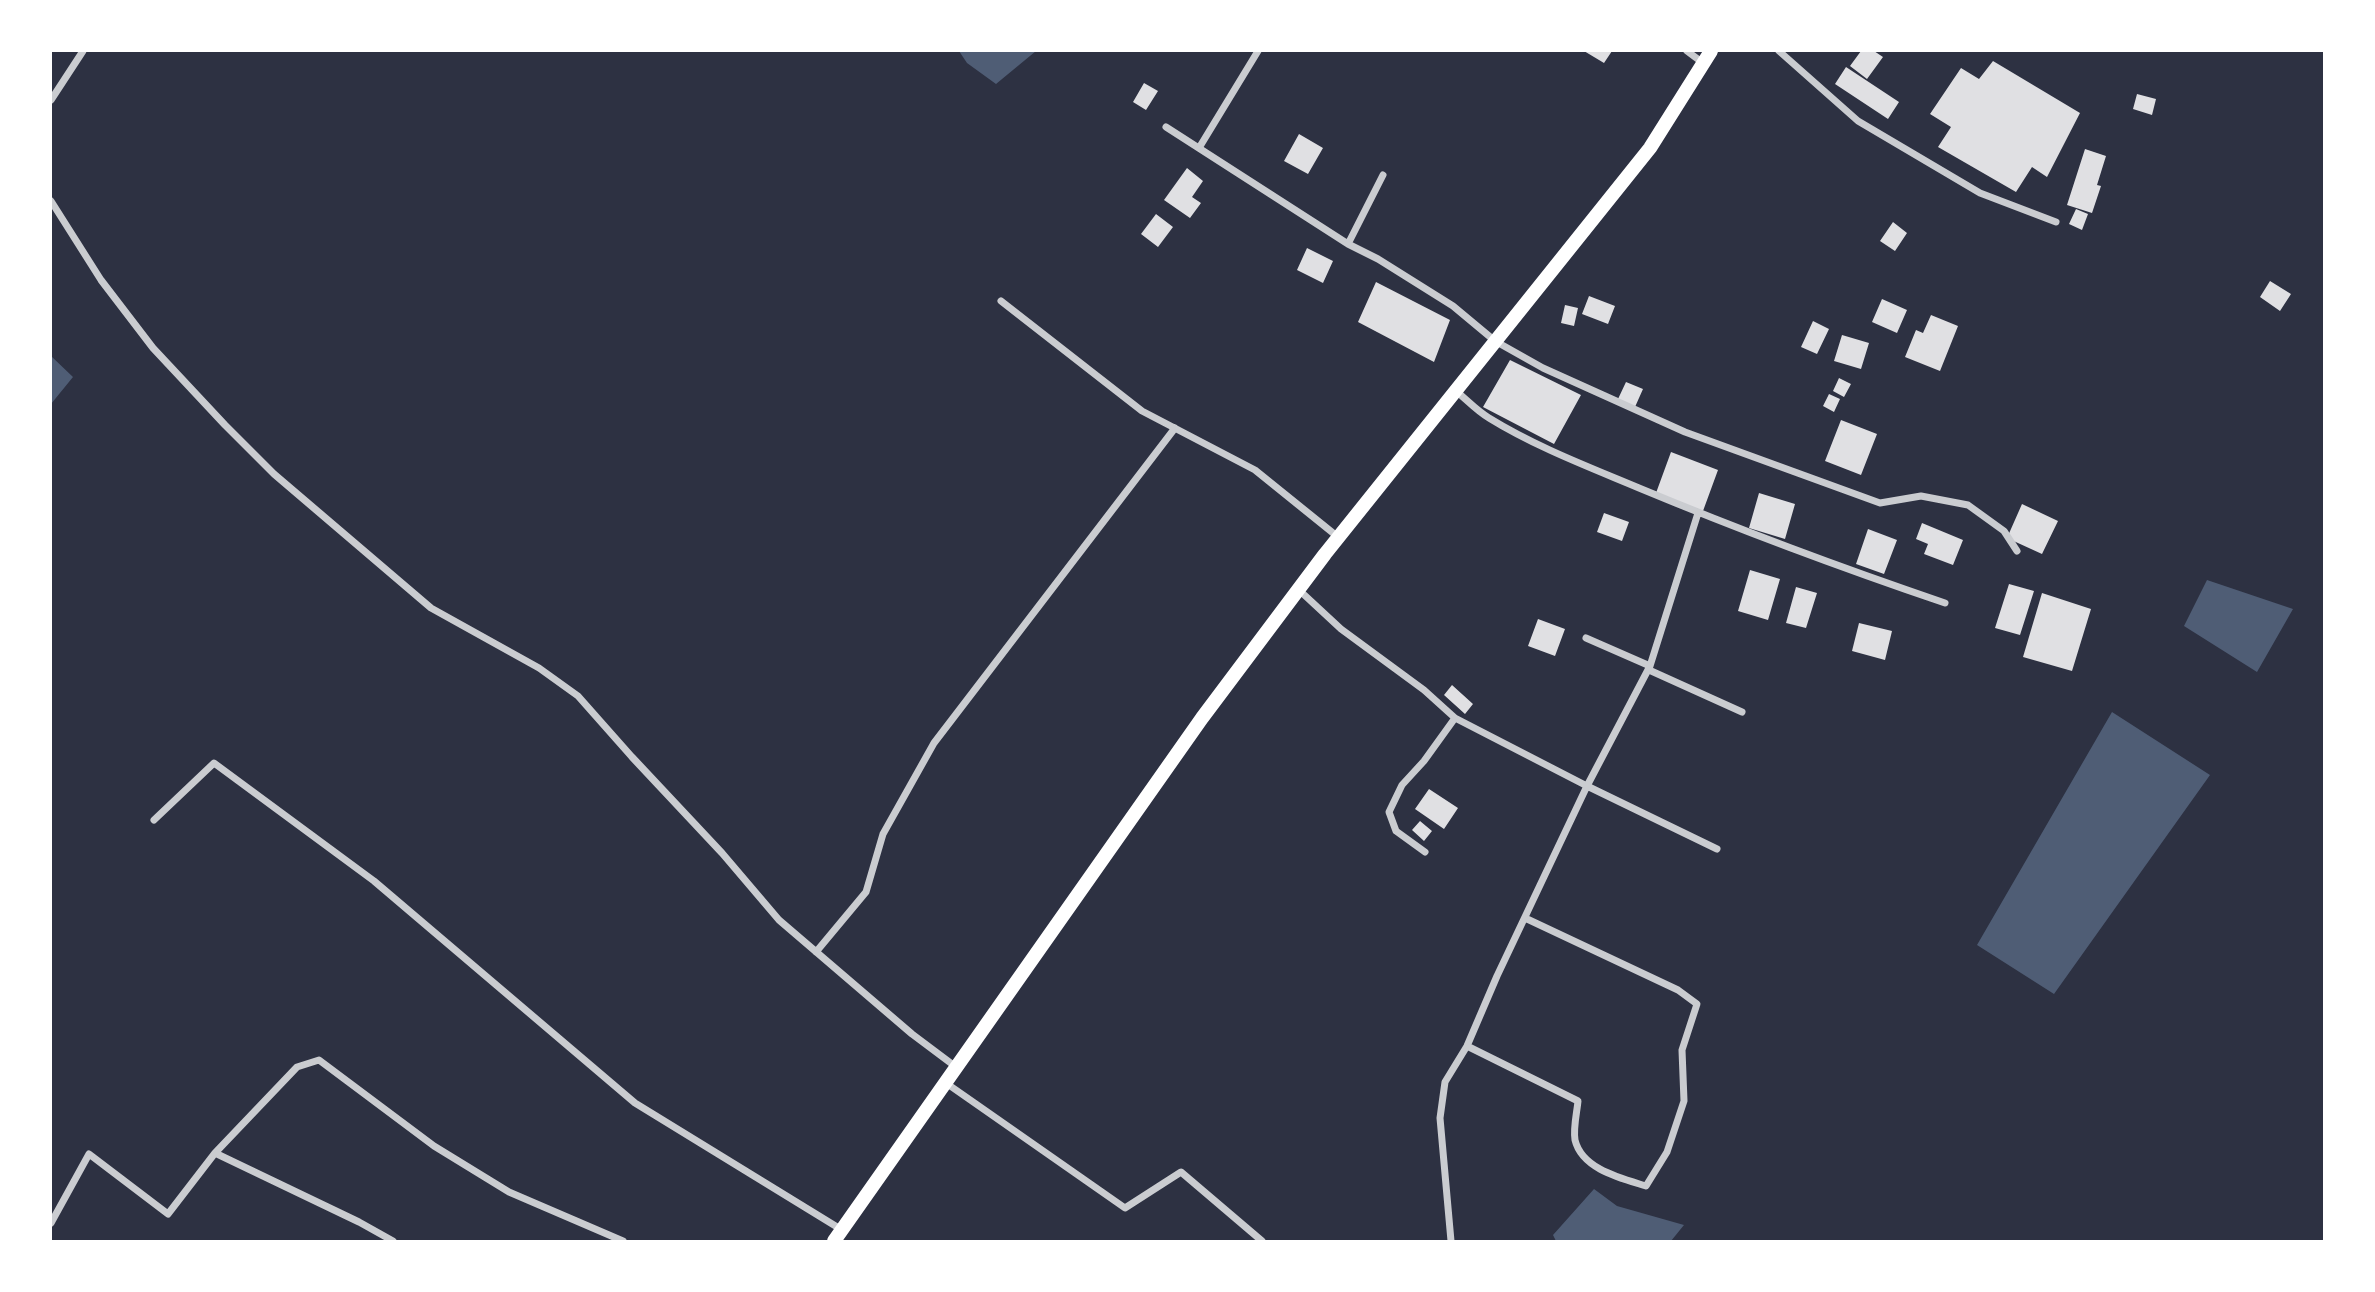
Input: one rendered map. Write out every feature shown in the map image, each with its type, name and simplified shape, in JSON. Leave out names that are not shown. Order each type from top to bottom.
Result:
[{"type":"main road","points":[[838,1235],[1202,718],[1338,537],[1650,148],[1707,57]]},
{"type":"street","points":[[51,100],[83,51]]},
{"type":"street","points":[[1199,148],[1258,51]]},
{"type":"street","points":[[1687,51],[1707,57]]},
{"type":"street","points":[[1779,51],[1858,121],[1980,193],[2056,222]]},
{"type":"street","points":[[1166,127],[1348,244],[1378,259],[1453,306],[1495,341],[1543,368],[1685,432],[1880,503],[1921,496],[1968,505],[2004,531],[2017,551]]},
{"type":"street","points":[[1348,244],[1383,175]]},
{"type":"street","points":[[51,201],[100,280],[153,348],[274,474],[431,608],[538,667],[578,696],[640,767],[722,853],[779,920],[912,1034],[956,1067]]},
{"type":"street","points":[[1001,301],[1142,411],[1255,470],[1338,537]]},
{"type":"street","points":[[1455,391],[1488,418],[1543,446],[1699,513],[1856,573],[1945,603]]},
{"type":"street","points":[[816,952],[866,892],[883,834],[934,743],[1175,428]]},
{"type":"street","points":[[1451,1241],[1440,1118],[1446,1082],[1467,1046],[1497,975],[1587,786],[1649,668],[1699,513]]},
{"type":"street","points":[[1299,590],[1341,629],[1424,690],[1455,718],[1717,849]]},
{"type":"street","points":[[1586,638],[1742,712]]},
{"type":"street","points":[[1425,852],[1396,831],[1389,813],[1402,785],[1424,761],[1455,718]]},
{"type":"street","points":[[154,820],[214,763],[374,881],[635,1103],[838,1235]]},
{"type":"street","points":[[1467,1046],[1578,1101],[1574,1137],[1582,1157],[1617,1178],[1646,1186],[1667,1152],[1684,1101],[1682,1051],[1697,1004],[1678,990],[1525,918]]},
{"type":"street","points":[[51,1223],[89,1154],[168,1214],[215,1153],[297,1068],[319,1060],[434,1146],[509,1192],[623,1241]]},
{"type":"street","points":[[945,1083],[1125,1208],[1181,1172],[1262,1241]]},
{"type":"street","points":[[215,1153],[393,1241]]},
{"type":"water","points":[[959,51],[1036,51],[996,84],[967,63]]},
{"type":"water","points":[[51,356],[73,377],[51,404]]},
{"type":"water","points":[[2207,580],[2293,609],[2257,672],[2184,626]]},
{"type":"water","points":[[2112,712],[2210,775],[2054,994],[1977,945]]},
{"type":"water","points":[[1594,1189],[1617,1206],[1684,1225],[1671,1241],[1556,1241],[1553,1235]]},
{"type":"building","points":[[1584,51],[1612,51],[1604,63]]},
{"type":"building","points":[[1861,51],[1874,51],[1883,57],[1867,79],[1850,66]]},
{"type":"building","points":[[1993,61],[2080,113],[2047,177],[2032,167],[2016,192],[1938,147],[1951,127],[1930,114],[1961,68],[1979,79]]},
{"type":"building","points":[[1846,67],[1899,102],[1888,119],[1835,84]]},
{"type":"building","points":[[1144,83],[1158,91],[1146,110],[1133,102]]},
{"type":"building","points":[[2137,94],[2156,99],[2152,115],[2133,109]]},
{"type":"building","points":[[1299,134],[1323,148],[1308,174],[1284,161]]},
{"type":"building","points":[[2085,149],[2106,156],[2097,185],[2101,186],[2092,213],[2067,205]]},
{"type":"building","points":[[1187,168],[1203,181],[1192,197],[1201,203],[1190,218],[1164,200]]},
{"type":"building","points":[[2076,209],[2088,214],[2082,230],[2069,224]]},
{"type":"building","points":[[1156,214],[1173,227],[1158,247],[1141,234]]},
{"type":"building","points":[[1893,222],[1907,233],[1895,251],[1880,241]]},
{"type":"building","points":[[1307,248],[1333,261],[1323,283],[1297,270]]},
{"type":"building","points":[[2270,281],[2291,294],[2280,311],[2260,297]]},
{"type":"building","points":[[1376,282],[1450,320],[1434,362],[1358,322]]},
{"type":"building","points":[[1589,296],[1615,306],[1608,324],[1582,314]]},
{"type":"building","points":[[1882,299],[1907,310],[1897,333],[1872,322]]},
{"type":"building","points":[[1565,305],[1578,308],[1574,326],[1561,323]]},
{"type":"building","points":[[1931,315],[1958,326],[1940,371],[1905,357],[1916,330],[1923,333]]},
{"type":"building","points":[[1813,321],[1829,329],[1817,354],[1801,347]]},
{"type":"building","points":[[1842,335],[1869,343],[1861,369],[1834,361]]},
{"type":"building","points":[[1510,360],[1581,395],[1554,444],[1483,407]]},
{"type":"building","points":[[1839,378],[1851,384],[1844,397],[1833,391]]},
{"type":"building","points":[[1626,382],[1643,389],[1635,407],[1618,399]]},
{"type":"building","points":[[1829,394],[1840,399],[1834,412],[1823,406]]},
{"type":"building","points":[[1841,420],[1877,434],[1861,475],[1825,461]]},
{"type":"building","points":[[1671,452],[1718,470],[1703,511],[1656,493]]},
{"type":"building","points":[[1759,493],[1795,504],[1785,539],[1749,528]]},
{"type":"building","points":[[2022,504],[2058,521],[2042,554],[2007,538]]},
{"type":"building","points":[[1604,513],[1629,522],[1622,541],[1597,532]]},
{"type":"building","points":[[1922,523],[1963,540],[1953,565],[1924,554],[1928,544],[1916,539]]},
{"type":"building","points":[[1868,529],[1897,540],[1884,574],[1856,564]]},
{"type":"building","points":[[1750,570],[1780,579],[1768,620],[1738,611]]},
{"type":"building","points":[[2009,584],[2034,591],[2020,635],[1995,628]]},
{"type":"building","points":[[1796,587],[1817,593],[1806,628],[1786,623]]},
{"type":"building","points":[[2042,593],[2091,609],[2072,671],[2023,657]]},
{"type":"building","points":[[1538,619],[1565,629],[1555,656],[1528,646]]},
{"type":"building","points":[[1859,623],[1892,631],[1885,660],[1852,651]]},
{"type":"building","points":[[1452,685],[1473,704],[1465,714],[1444,695]]},
{"type":"building","points":[[1429,789],[1458,808],[1444,829],[1415,809]]},
{"type":"building","points":[[1420,821],[1432,831],[1424,841],[1412,830]]}]
